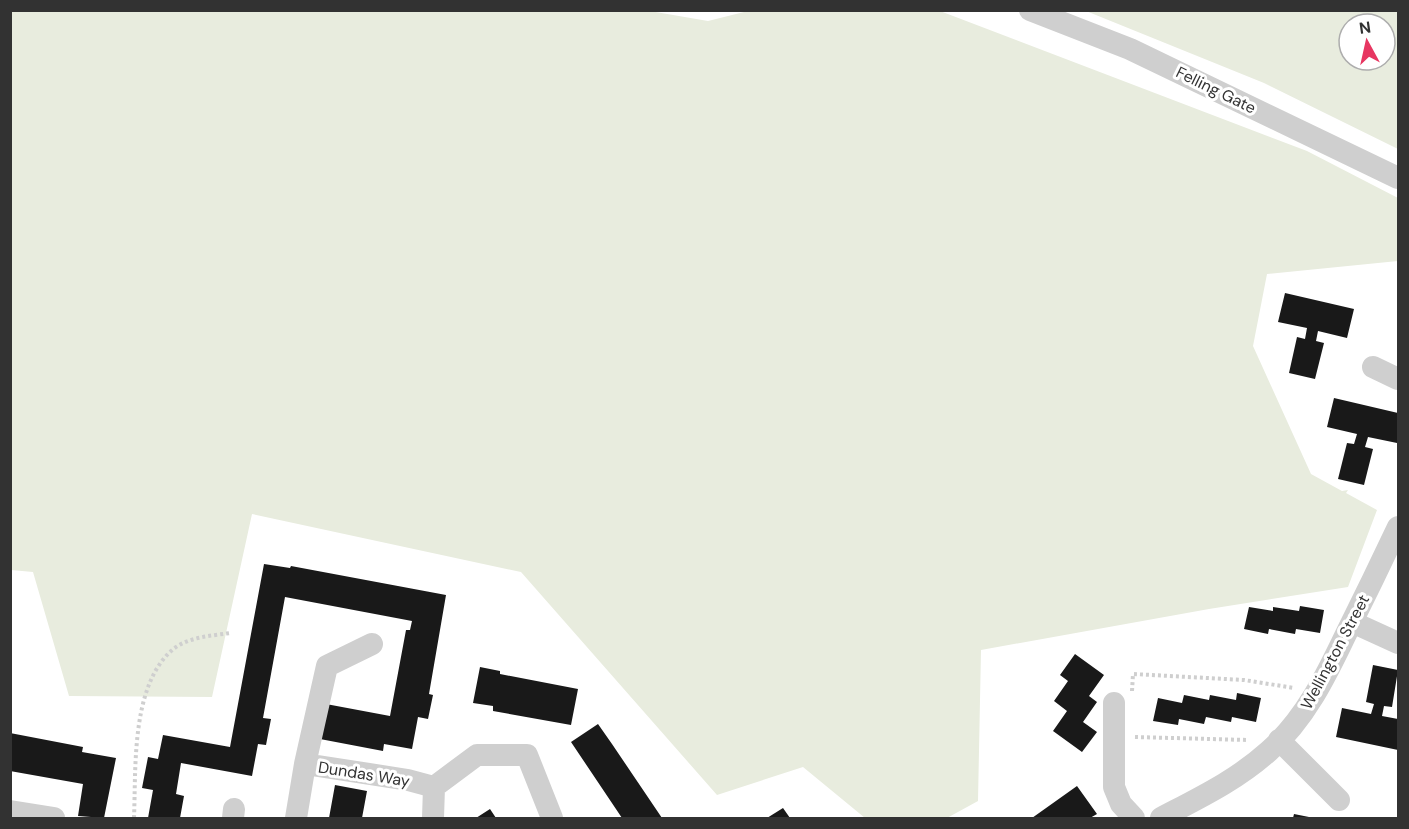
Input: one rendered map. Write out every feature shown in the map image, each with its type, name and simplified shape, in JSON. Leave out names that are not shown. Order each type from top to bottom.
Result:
[{"type":"street","name":"Felling Gate","points":[[1030,10],[1130,49],[1398,177]]},
{"type":"street","points":[[1373,367],[1398,379]]},
{"type":"street","name":"Wellington Street","points":[[1161,819],[1241,774],[1270,750],[1310,704],[1398,527]]},
{"type":"street","points":[[1352,622],[1398,643]]},
{"type":"street","name":"Dundas Way","points":[[372,644],[327,666],[305,764],[408,780],[434,787],[433,819]]},
{"type":"street","points":[[1123,699],[1114,736],[1114,787],[1121,804],[1134,819]]},
{"type":"street","points":[[1279,740],[1340,800]]},
{"type":"street","points":[[434,787],[477,754],[527,755],[552,819]]},
{"type":"street","points":[[296,819],[305,764]]},
{"type":"street","points":[[10,810],[54,818]]},
{"type":"path","points":[[134,819],[138,728],[148,687],[158,667],[171,651],[189,640],[230,633]]},
{"type":"path","points":[[1123,699],[1133,674],[1244,680],[1317,692]]},
{"type":"path","points":[[1114,736],[1279,740]]},
{"type":"shaded area","points":[[644,10],[708,21],[752,10],[940,11],[1307,151],[1398,198],[1398,261],[1267,274],[1253,346],[1311,474],[1342,491],[1348,490],[1346,493],[1377,510],[1348,587],[1209,609],[981,650],[978,801],[947,818],[865,818],[803,767],[717,795],[521,572],[252,514],[212,697],[69,696],[33,572],[11,570],[11,11]]},
{"type":"shaded area","points":[[1086,11],[1398,11],[1398,149],[1264,83]]},
{"type":"building","points":[[1285,293],[1354,309],[1347,338],[1318,331],[1316,341],[1324,343],[1315,379],[1289,373],[1297,337],[1305,339],[1307,328],[1278,322]]},
{"type":"building","points":[[1334,398],[1398,413],[1397,443],[1368,437],[1365,447],[1373,449],[1364,485],[1338,479],[1347,443],[1354,444],[1357,434],[1327,427]]},
{"type":"building","points":[[264,564],[290,568],[291,566],[446,595],[429,694],[433,695],[428,719],[418,717],[412,749],[384,744],[383,751],[320,739],[326,704],[390,716],[406,630],[410,630],[412,621],[285,597],[263,718],[271,719],[266,745],[258,744],[252,776],[181,763],[176,794],[184,796],[180,818],[148,818],[153,790],[142,788],[148,757],[158,759],[163,735],[230,747]]},
{"type":"building","points":[[1300,606],[1324,610],[1320,633],[1296,629],[1295,634],[1269,629],[1268,634],[1244,629],[1249,607],[1273,611],[1273,607],[1299,611]]},
{"type":"building","points":[[1075,654],[1104,675],[1089,696],[1097,702],[1083,722],[1097,732],[1082,752],[1053,731],[1067,711],[1054,701],[1068,681],[1060,675]]},
{"type":"building","points":[[1373,665],[1398,670],[1392,707],[1384,706],[1382,716],[1398,719],[1398,750],[1336,737],[1342,708],[1371,714],[1374,704],[1366,702]]},
{"type":"building","points":[[480,667],[500,671],[500,674],[578,689],[571,725],[493,711],[493,706],[473,703]]},
{"type":"building","points":[[1237,693],[1261,698],[1256,722],[1232,717],[1231,722],[1206,717],[1204,724],[1179,719],[1178,725],[1153,721],[1158,698],[1182,703],[1184,695],[1209,700],[1210,695],[1236,700]]},
{"type":"building","points":[[598,724],[662,818],[622,818],[571,742]]},
{"type":"building","points":[[10,733],[83,747],[82,752],[116,758],[104,818],[78,816],[83,784],[10,771]]},
{"type":"building","points":[[335,785],[367,791],[362,818],[329,818]]},
{"type":"building","points":[[1077,786],[1097,814],[1090,818],[1032,818]]},
{"type":"building","points":[[783,808],[790,818],[767,818]]},
{"type":"building","points":[[490,809],[496,818],[476,818]]},
{"type":"building","points":[[1294,814],[1309,817],[1309,818],[1293,818]]}]
